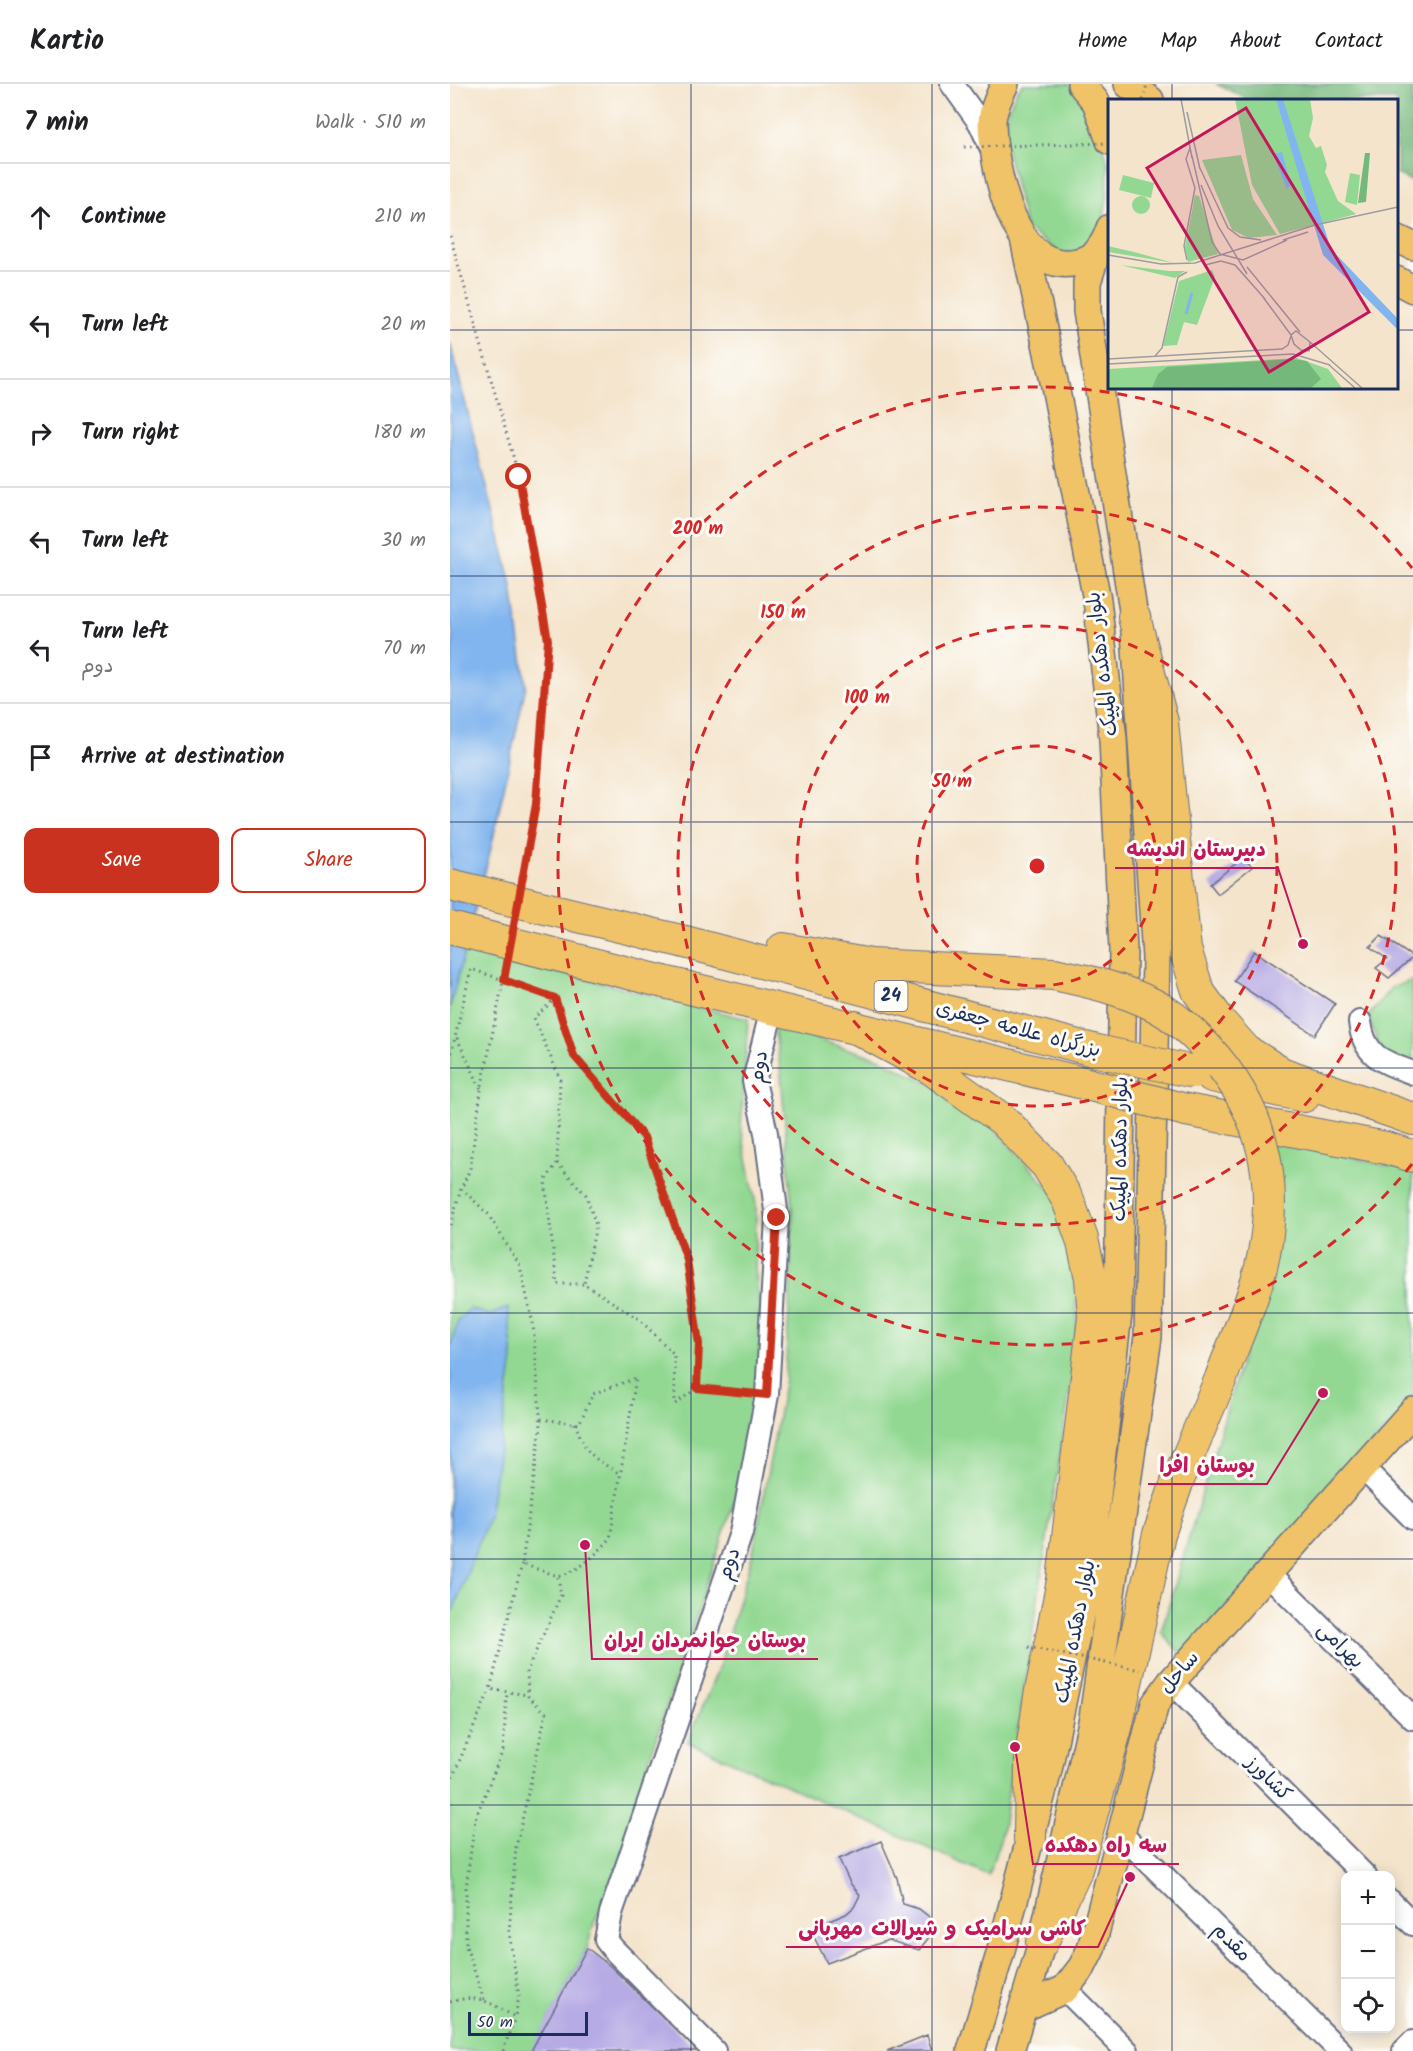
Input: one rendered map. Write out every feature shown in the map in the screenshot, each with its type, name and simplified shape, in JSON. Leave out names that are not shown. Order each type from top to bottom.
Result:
[{"type":"highway","points":[[1134,617],[1162,723],[1185,949],[1198,991],[1221,1023],[1246,1051],[1281,1073],[1413,1119]]},
{"type":"highway","name":"بزرگراه علامه جعفری","points":[[450,885],[685,942],[1097,1051],[1413,1119]]},
{"type":"highway","name":"بزرگراه علامه جعفری","points":[[450,928],[1186,1110],[1386,1148],[1413,1156]]},
{"type":"highway","points":[[685,942],[768,946],[871,965],[1054,974],[1119,990],[1155,1005],[1189,1029],[1232,1077],[1246,1101],[1267,1168],[1269,1208],[1264,1254],[1221,1378],[1178,1480],[1160,1534],[1119,1717],[1075,1873],[1042,1942]]},
{"type":"highway","points":[[855,1027],[932,1069],[1003,1120],[1047,1165],[1068,1200],[1082,1239],[1091,1278],[1094,1317],[1063,1580],[1040,1696],[1031,1758],[1030,1837]]},
{"type":"main road","points":[[981,84],[992,120],[996,158],[1003,190],[1024,239],[1045,259],[1072,264],[1083,261],[1105,239]]},
{"type":"main road","points":[[992,120],[1005,84]]},
{"type":"main road","points":[[1081,84],[1096,102],[1108,136]]},
{"type":"main road","points":[[1128,84],[1149,99]]},
{"type":"main road","name":"بلوار دهکده المپیک","points":[[971,2051],[1000,1954],[1048,1770],[1087,1583],[1118,1314],[1123,950],[1113,739],[1097,600],[1024,239]]},
{"type":"main road","name":"بلوار دهکده المپیک","points":[[1010,2051],[1042,1942],[1093,1718],[1148,1337],[1156,958],[1134,617],[1086,311],[1087,282],[1105,239]]},
{"type":"main road","points":[[1398,239],[1413,246]]},
{"type":"main road","points":[[1398,281],[1413,288]]},
{"type":"main road","name":"ساحل","points":[[1023,2008],[1065,1989],[1082,1967],[1091,1949],[1155,1704],[1171,1682],[1413,1411]]},
{"type":"street","points":[[952,84],[980,123],[996,158]]},
{"type":"street","name":"دوم","points":[[714,2051],[606,1940],[611,1913],[741,1533],[767,1395],[777,1218],[766,1133],[754,1081],[769,1021]]},
{"type":"street","points":[[1360,1022],[1362,1039],[1382,1062],[1413,1073]]},
{"type":"street","points":[[1362,1467],[1413,1518]]},
{"type":"street","name":"بهرامی","points":[[1268,1574],[1413,1718]]},
{"type":"street","name":"کشاورز","points":[[1171,1682],[1361,1871]]},
{"type":"street","name":"مقدم","points":[[1122,1835],[1340,2051]]},
{"type":"street","points":[[1395,1906],[1413,1924]]},
{"type":"street","points":[[1065,1989],[1127,2051]]},
{"type":"street","points":[[1404,2051],[1413,2042]]},
{"type":"path","points":[[1143,99],[1147,84]]},
{"type":"path","points":[[964,147],[1108,142]]},
{"type":"path","points":[[450,236],[519,477],[548,640],[536,804],[521,886]]},
{"type":"path","points":[[450,1225],[470,1169],[481,1090],[508,956]]},
{"type":"path","points":[[450,1059],[471,969],[555,998]]},
{"type":"path","points":[[555,998],[534,1018],[560,1079],[557,1163],[545,1181],[557,1284],[584,1284],[639,1319],[674,1354],[675,1404],[697,1388],[767,1395]]},
{"type":"path","points":[[555,998],[574,1056],[644,1137],[687,1260],[699,1344],[697,1388]]},
{"type":"path","points":[[456,1036],[481,1090]]},
{"type":"path","points":[[557,1163],[586,1196],[596,1225],[584,1284]]},
{"type":"path","points":[[450,1783],[490,1689],[522,1564],[541,1427],[534,1324],[520,1266],[489,1214],[461,1189]]},
{"type":"path","points":[[522,1564],[558,1576],[566,1575],[594,1556],[610,1539],[636,1378],[593,1394],[579,1424],[541,1419]]},
{"type":"path","points":[[575,1423],[583,1446],[588,1452],[620,1474]]},
{"type":"path","points":[[528,1696],[526,1671],[561,1595],[558,1576]]},
{"type":"path","points":[[1028,1647],[1140,1670]]},
{"type":"path","points":[[490,1689],[528,1696],[546,1713],[516,1847],[509,1932],[519,1997],[515,2017],[503,2051]]},
{"type":"path","points":[[484,2000],[466,1946],[466,1888],[475,1819],[503,1750],[507,1692]]},
{"type":"path","points":[[450,2002],[465,1997],[484,2000],[515,2017]]},
{"type":"green space","points":[[1023,84],[1068,84],[1099,130],[1108,164],[1107,198],[1103,221],[1086,250],[1061,254],[1026,228],[1003,135],[1008,111],[1016,92]]},
{"type":"green space","points":[[1216,84],[1413,84],[1413,182],[1398,174],[1398,99],[1247,99]]},
{"type":"green space","points":[[450,941],[515,961],[748,1019],[741,1127],[756,1205],[755,1269],[764,1341],[758,1402],[740,1484],[650,1757],[623,1859],[594,1923],[587,1948],[532,2051],[450,2051]]},
{"type":"green space","points":[[1413,980],[1413,1066],[1383,1055],[1368,1017],[1391,988]]},
{"type":"green space","points":[[774,1026],[881,1059],[932,1085],[984,1117],[1057,1197],[1072,1248],[1077,1313],[1076,1349],[1002,1834],[988,1875],[688,1742],[720,1664],[753,1553],[785,1379],[792,1209],[781,1074]]},
{"type":"green space","points":[[1270,1137],[1413,1172],[1413,1399],[1184,1657],[1161,1632],[1272,1257]]},
{"type":"water","points":[[450,343],[511,581],[526,685],[491,848],[450,1007],[450,693],[453,634],[450,622]]},
{"type":"water","points":[[508,1308],[513,1360],[489,1515],[453,1611],[450,1610],[450,1348],[458,1320],[470,1309],[490,1315]]},
{"type":"building","points":[[1244,857],[1252,867],[1218,894],[1210,884]]},
{"type":"building","points":[[1381,936],[1413,957],[1389,978],[1376,968],[1387,959],[1370,947]]},
{"type":"building","points":[[1254,951],[1335,1004],[1315,1035],[1234,981]]},
{"type":"building","points":[[881,1841],[897,1878],[903,1904],[919,1909],[932,1919],[930,1936],[919,1950],[888,1940],[827,1963],[810,1929],[846,1914],[854,1907],[860,1895],[850,1883],[839,1859]]},
{"type":"building","points":[[587,1948],[610,1966],[698,2051],[531,2051]]},
{"type":"building","points":[[927,2035],[932,2051],[887,2051]]},
{"type":"place","name":"دبیرستان اندیشه","points":[[1303,944]]},
{"type":"place","name":"بوستان افرا","points":[[1323,1393]]},
{"type":"place","name":"بوستان جوانمردان ایران","points":[[585,1545]]},
{"type":"place","name":"سه راه دهکده","points":[[1015,1747]]},
{"type":"place","name":"کاشی سرامیک و شیرالات مهربانی","points":[[1130,1877]]},
{"type":"route","points":[[519,477],[548,640],[536,804],[504,980],[555,998],[574,1056],[644,1137],[687,1260],[699,1344],[697,1388],[767,1395],[770,1308],[777,1218]]}]
